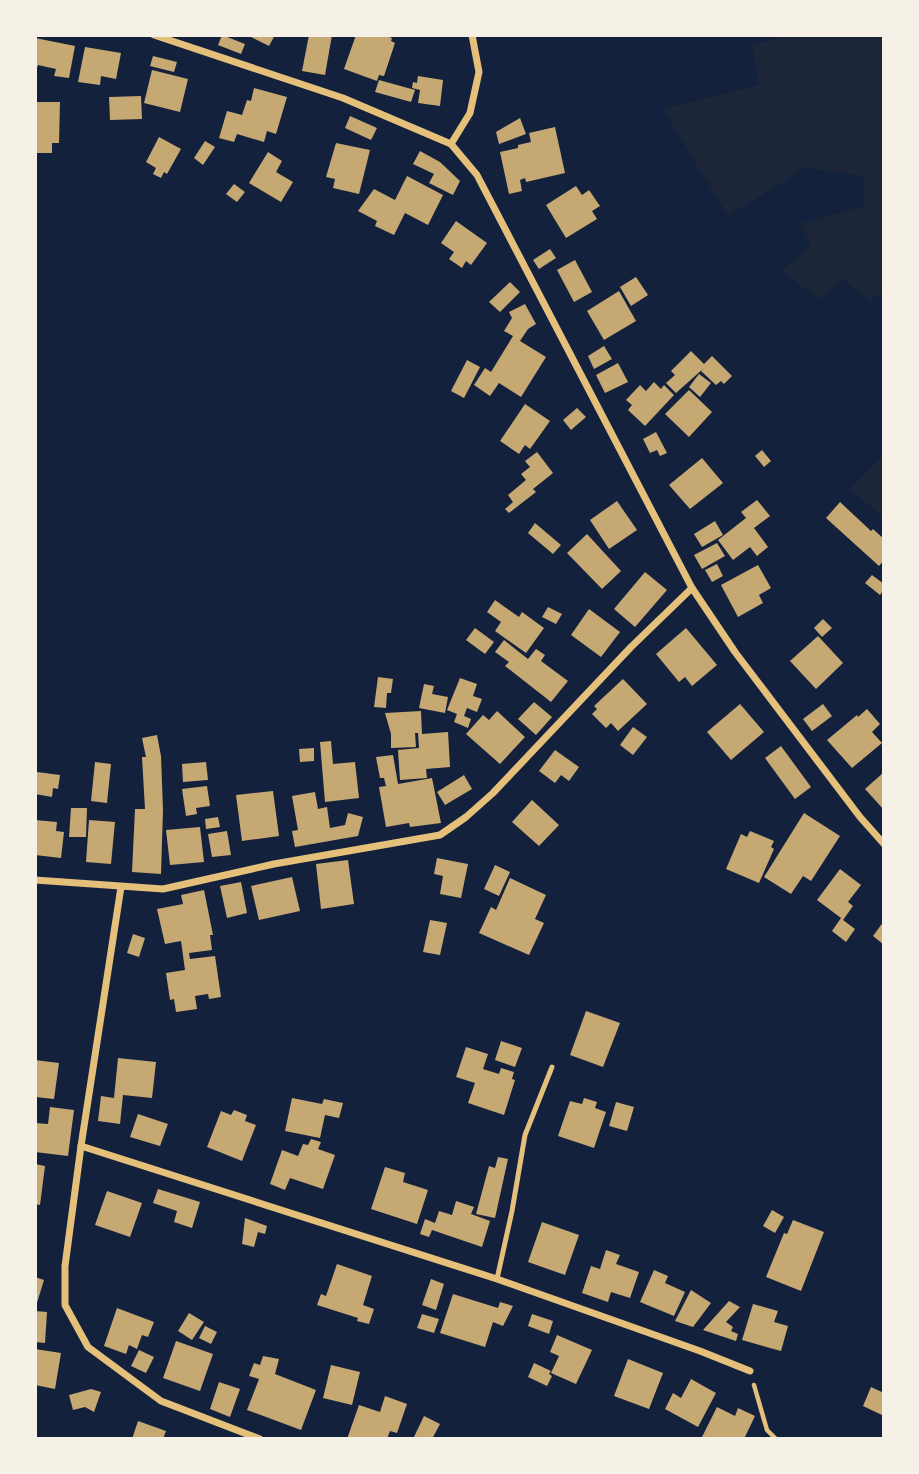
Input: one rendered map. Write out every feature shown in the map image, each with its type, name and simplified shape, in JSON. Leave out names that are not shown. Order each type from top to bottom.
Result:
[{"type":"street","points":[[154,35],[344,98],[451,144],[477,175],[692,587],[743,663],[860,817],[884,844]]},
{"type":"street","points":[[451,144],[470,113],[479,72],[472,35]]},
{"type":"street","points":[[35,880],[163,889],[274,864],[440,835],[493,793],[631,647],[692,587]]},
{"type":"street","points":[[121,887],[81,1146],[65,1266],[65,1305],[88,1346],[161,1401],[260,1439]]},
{"type":"street","points":[[81,1146],[496,1279],[750,1371]]},
{"type":"lane","points":[[496,1279],[512,1211],[525,1135],[552,1067]]},
{"type":"path","points":[[750,1371],[767,1430],[776,1439]]},
{"type":"shaded area","points":[[790,35],[884,35],[884,289],[870,301],[842,279],[820,300],[782,271],[811,245],[800,224],[864,206],[864,176],[805,168],[728,216],[663,109],[759,85],[752,45]]},
{"type":"shaded area","points":[[884,454],[884,517],[849,489]]},
{"type":"building","points":[[222,35],[245,44],[241,54],[218,45]]},
{"type":"building","points":[[247,35],[275,35],[269,46]]},
{"type":"building","points":[[309,35],[332,35],[325,75],[302,71]]},
{"type":"building","points":[[356,35],[382,35],[392,38],[391,41],[395,43],[384,76],[379,75],[377,81],[344,69]]},
{"type":"building","points":[[35,38],[75,46],[69,78],[54,76],[56,69],[38,65],[35,74]]},
{"type":"building","points":[[85,47],[121,53],[116,79],[101,76],[100,85],[78,82]]},
{"type":"building","points":[[153,56],[177,62],[174,72],[150,66]]},
{"type":"building","points":[[152,70],[188,79],[180,112],[144,103]]},
{"type":"building","points":[[418,76],[443,80],[440,106],[418,103],[420,90],[412,88],[413,82],[417,83]]},
{"type":"building","points":[[379,80],[415,90],[411,102],[375,92]]},
{"type":"building","points":[[254,88],[287,97],[276,134],[267,131],[264,142],[237,134],[234,142],[219,138],[227,111],[242,115],[247,100],[251,101]]},
{"type":"building","points":[[141,96],[142,119],[110,120],[109,97]]},
{"type":"building","points":[[35,102],[60,102],[59,143],[52,143],[52,153],[36,153]]},
{"type":"building","points":[[350,116],[377,128],[371,140],[345,128]]},
{"type":"building","points":[[520,118],[526,134],[499,144],[496,132]]},
{"type":"building","points":[[555,127],[565,173],[526,182],[525,178],[520,180],[522,191],[509,194],[500,152],[531,142],[529,133]]},
{"type":"building","points":[[159,137],[181,149],[167,174],[164,172],[161,178],[153,174],[156,168],[146,162]]},
{"type":"building","points":[[205,141],[215,147],[203,165],[194,158]]},
{"type":"building","points":[[336,143],[370,150],[359,194],[333,188],[335,179],[326,177]]},
{"type":"building","points":[[420,151],[440,162],[460,181],[453,195],[429,183],[434,174],[413,164]]},
{"type":"building","points":[[268,152],[282,161],[276,172],[293,182],[281,202],[249,183]]},
{"type":"building","points":[[407,176],[443,195],[428,225],[405,213],[394,235],[375,226],[377,221],[358,211],[374,189],[395,200]]},
{"type":"building","points":[[234,184],[245,192],[237,202],[226,194]]},
{"type":"building","points":[[576,186],[582,195],[589,190],[600,206],[592,211],[597,219],[566,238],[546,205]]},
{"type":"building","points":[[456,221],[487,243],[471,265],[466,261],[462,268],[449,259],[454,252],[441,243]]},
{"type":"building","points":[[550,249],[556,258],[539,269],[533,260]]},
{"type":"building","points":[[575,260],[592,292],[574,302],[557,270]]},
{"type":"building","points":[[636,277],[648,295],[631,306],[620,287]]},
{"type":"building","points":[[510,282],[520,292],[500,312],[489,302]]},
{"type":"building","points":[[619,291],[636,321],[604,340],[587,311]]},
{"type":"building","points":[[525,304],[536,324],[528,329],[520,341],[546,357],[521,397],[499,383],[490,396],[474,385],[485,368],[491,372],[513,336],[504,331],[512,318],[509,312]]},
{"type":"building","points":[[604,346],[612,359],[594,369],[588,356]]},
{"type":"building","points":[[691,351],[704,364],[712,356],[732,376],[724,384],[721,381],[716,385],[701,371],[704,368],[676,393],[666,383],[675,375],[671,371]]},
{"type":"building","points":[[467,360],[480,367],[464,398],[451,391]]},
{"type":"building","points":[[618,363],[628,382],[605,393],[596,375]]},
{"type":"building","points":[[699,374],[711,383],[700,397],[689,387]]},
{"type":"building","points":[[654,382],[661,389],[664,385],[674,395],[645,426],[628,410],[632,405],[626,400],[640,385],[646,391]]},
{"type":"building","points":[[689,390],[712,412],[689,437],[665,414]]},
{"type":"building","points":[[525,404],[550,421],[530,449],[525,445],[519,454],[500,441]]},
{"type":"building","points":[[577,408],[586,417],[571,430],[563,420]]},
{"type":"building","points":[[656,432],[667,453],[660,456],[657,450],[650,453],[643,439]]},
{"type":"building","points":[[762,450],[771,461],[764,467],[755,456]]},
{"type":"building","points":[[537,452],[553,473],[533,489],[536,492],[509,513],[505,509],[513,502],[508,495],[526,480],[521,474],[530,467],[525,461]]},
{"type":"building","points":[[702,458],[723,483],[690,509],[669,485]]},
{"type":"building","points":[[757,500],[770,516],[754,528],[768,547],[757,556],[750,547],[733,560],[718,540],[746,518],[741,512]]},
{"type":"building","points":[[617,501],[637,530],[609,549],[590,520]]},
{"type":"building","points":[[840,502],[871,531],[873,529],[884,539],[884,560],[879,566],[826,518]]},
{"type":"building","points":[[715,521],[723,535],[702,547],[694,534]]},
{"type":"building","points":[[535,523],[561,545],[553,554],[528,533]]},
{"type":"building","points":[[587,534],[621,571],[602,589],[567,553]]},
{"type":"building","points":[[717,543],[725,556],[702,569],[694,555]]},
{"type":"building","points":[[717,564],[723,576],[712,582],[705,570]]},
{"type":"building","points":[[758,565],[771,588],[759,595],[763,603],[738,617],[721,585]]},
{"type":"building","points":[[645,572],[667,590],[635,627],[614,609]]},
{"type":"building","points":[[872,575],[884,584],[880,595],[865,583]]},
{"type":"building","points":[[495,600],[519,617],[522,612],[544,628],[526,653],[495,631],[501,622],[487,612]]},
{"type":"building","points":[[548,607],[562,614],[556,624],[542,617]]},
{"type":"building","points":[[589,609],[620,632],[601,657],[571,635]]},
{"type":"building","points":[[823,619],[832,628],[822,637],[814,628]]},
{"type":"building","points":[[475,628],[494,642],[485,654],[466,640]]},
{"type":"building","points":[[686,628],[717,665],[692,686],[685,677],[679,682],[656,654]]},
{"type":"building","points":[[818,636],[843,663],[816,689],[790,661]]},
{"type":"building","points":[[504,640],[528,659],[536,649],[545,655],[541,661],[568,681],[551,702],[505,666],[509,662],[495,652]]},
{"type":"building","points":[[378,677],[393,679],[391,693],[387,693],[386,708],[374,707]]},
{"type":"building","points":[[460,678],[477,684],[473,696],[482,699],[477,712],[467,708],[464,716],[471,719],[468,728],[454,722],[457,714],[447,710]]},
{"type":"building","points":[[623,679],[647,704],[618,731],[611,723],[606,728],[592,714],[597,709],[594,706]]},
{"type":"building","points":[[424,684],[434,686],[432,694],[448,697],[445,713],[419,708]]},
{"type":"building","points":[[534,702],[552,717],[536,735],[518,719]]},
{"type":"building","points":[[740,704],[764,732],[731,760],[707,732]]},
{"type":"building","points":[[823,704],[832,716],[812,731],[803,719]]},
{"type":"building","points":[[867,709],[880,724],[872,732],[882,743],[852,768],[827,740]]},
{"type":"building","points":[[421,711],[422,734],[448,732],[450,767],[426,769],[427,778],[400,780],[398,750],[419,748],[418,733],[415,733],[416,747],[391,748],[391,734],[385,713]]},
{"type":"building","points":[[497,711],[525,737],[500,764],[466,734],[483,715],[489,720]]},
{"type":"building","points":[[633,727],[647,737],[633,755],[620,745]]},
{"type":"building","points":[[157,735],[161,756],[163,810],[161,874],[132,872],[135,809],[145,809],[142,757],[146,757],[142,738]]},
{"type":"building","points":[[331,741],[333,764],[355,762],[359,798],[325,802],[320,742]]},
{"type":"building","points":[[781,746],[811,787],[795,799],[765,758]]},
{"type":"building","points":[[314,748],[314,761],[300,762],[299,749]]},
{"type":"building","points":[[555,750],[579,767],[569,781],[561,775],[555,783],[539,771]]},
{"type":"building","points":[[393,755],[398,784],[432,778],[441,823],[410,827],[409,823],[386,827],[379,787],[386,786],[384,778],[380,778],[376,757]]},
{"type":"building","points":[[95,762],[111,764],[107,803],[91,801]]},
{"type":"building","points":[[206,762],[208,780],[183,782],[182,764]]},
{"type":"building","points":[[37,772],[60,775],[58,789],[53,788],[52,797],[35,794]]},
{"type":"building","points":[[884,772],[884,810],[865,789]]},
{"type":"building","points":[[464,775],[472,789],[445,805],[437,792]]},
{"type":"building","points":[[207,786],[210,806],[196,808],[197,814],[186,816],[182,789]]},
{"type":"building","points":[[273,791],[279,836],[242,841],[236,795]]},
{"type":"building","points":[[315,792],[318,809],[327,807],[330,828],[345,825],[348,813],[363,817],[358,836],[295,847],[292,831],[298,830],[292,796]]},
{"type":"building","points":[[532,800],[559,825],[539,846],[512,822]]},
{"type":"building","points":[[71,808],[87,808],[86,837],[69,837]]},
{"type":"building","points":[[804,813],[840,836],[811,881],[803,876],[791,894],[764,877]]},
{"type":"building","points":[[218,817],[220,827],[206,829],[205,819]]},
{"type":"building","points":[[35,820],[57,822],[56,831],[64,832],[61,858],[35,855]]},
{"type":"building","points":[[89,820],[115,822],[111,864],[86,862]]},
{"type":"building","points":[[200,827],[204,862],[170,865],[166,830]]},
{"type":"building","points":[[227,831],[231,855],[212,857],[208,834]]},
{"type":"building","points":[[750,831],[774,841],[771,847],[774,849],[759,883],[726,869],[741,834],[747,837]]},
{"type":"building","points":[[437,858],[468,864],[461,898],[440,894],[443,876],[434,874]]},
{"type":"building","points":[[348,860],[354,904],[321,909],[316,864]]},
{"type":"building","points":[[495,865],[510,872],[499,896],[484,889]]},
{"type":"building","points":[[840,869],[861,885],[848,902],[853,906],[843,920],[855,929],[846,942],[832,931],[841,918],[817,900]]},
{"type":"building","points":[[292,877],[300,911],[259,920],[251,886]]},
{"type":"building","points":[[510,878],[546,895],[535,919],[544,923],[529,955],[479,933],[491,907],[496,910]]},
{"type":"building","points":[[241,882],[247,913],[227,918],[220,886]]},
{"type":"building","points":[[204,890],[213,935],[210,935],[212,950],[189,953],[190,959],[215,956],[221,997],[209,999],[208,994],[195,996],[197,1009],[176,1012],[174,999],[170,1000],[166,973],[185,970],[181,941],[165,944],[157,909],[183,904],[181,895]]},
{"type":"building","points":[[430,920],[447,923],[440,955],[423,952]]},
{"type":"building","points":[[884,921],[884,945],[873,936]]},
{"type":"building","points":[[133,934],[145,938],[139,957],[127,953]]},
{"type":"building","points":[[586,1011],[620,1023],[603,1067],[570,1055]]},
{"type":"building","points":[[501,1041],[522,1048],[515,1067],[495,1060]]},
{"type":"building","points":[[466,1047],[488,1054],[483,1069],[499,1074],[501,1068],[514,1072],[512,1079],[515,1080],[504,1115],[468,1103],[475,1083],[456,1077]]},
{"type":"building","points":[[118,1058],[156,1062],[152,1098],[123,1095],[120,1124],[98,1121],[101,1096],[114,1098]]},
{"type":"building","points":[[35,1060],[59,1063],[54,1099],[35,1097]]},
{"type":"building","points":[[292,1098],[322,1104],[324,1099],[343,1103],[339,1118],[325,1115],[320,1138],[285,1131]]},
{"type":"building","points":[[584,1098],[597,1102],[595,1108],[606,1112],[594,1148],[558,1136],[570,1101],[582,1104]]},
{"type":"building","points":[[616,1102],[634,1107],[627,1131],[609,1126]]},
{"type":"building","points":[[50,1107],[74,1110],[68,1156],[35,1152],[35,1123],[48,1124]]},
{"type":"building","points":[[234,1110],[247,1115],[245,1121],[256,1125],[242,1161],[207,1147],[221,1111],[231,1115]]},
{"type":"building","points":[[138,1114],[168,1124],[160,1146],[130,1137]]},
{"type":"building","points":[[311,1139],[321,1142],[318,1149],[335,1155],[323,1189],[290,1178],[285,1190],[270,1184],[282,1150],[298,1156],[303,1144],[308,1145]]},
{"type":"building","points":[[498,1157],[508,1159],[495,1218],[476,1214],[489,1166],[495,1168]]},
{"type":"building","points":[[35,1164],[45,1166],[40,1205],[35,1204]]},
{"type":"building","points":[[385,1167],[405,1173],[403,1182],[428,1190],[417,1224],[371,1209]]},
{"type":"building","points":[[158,1189],[200,1202],[192,1228],[174,1222],[177,1211],[153,1203]]},
{"type":"building","points":[[107,1191],[142,1203],[130,1237],[95,1225]]},
{"type":"building","points":[[456,1201],[474,1207],[471,1214],[490,1221],[482,1247],[432,1230],[429,1237],[420,1234],[425,1219],[435,1223],[439,1211],[452,1215]]},
{"type":"building","points":[[772,1210],[784,1217],[775,1233],[763,1226]]},
{"type":"building","points":[[245,1218],[267,1226],[265,1234],[258,1232],[254,1247],[242,1244]]},
{"type":"building","points":[[793,1220],[824,1232],[801,1291],[766,1277],[784,1233],[787,1234]]},
{"type":"building","points":[[542,1222],[579,1235],[565,1275],[528,1262]]},
{"type":"building","points":[[606,1250],[620,1255],[616,1264],[639,1272],[630,1298],[611,1292],[608,1302],[582,1293],[591,1266],[600,1269]]},
{"type":"building","points":[[337,1264],[372,1276],[363,1305],[374,1309],[369,1324],[317,1305],[321,1294],[326,1296]]},
{"type":"building","points":[[654,1270],[668,1276],[665,1283],[685,1292],[674,1316],[640,1302]]},
{"type":"building","points":[[35,1277],[44,1280],[36,1306],[35,1306]]},
{"type":"building","points":[[431,1279],[444,1284],[436,1310],[422,1305]]},
{"type":"building","points":[[691,1290],[711,1303],[693,1327],[675,1321]]},
{"type":"building","points":[[453,1294],[498,1308],[500,1302],[513,1306],[503,1326],[493,1322],[485,1347],[440,1333]]},
{"type":"building","points":[[729,1301],[740,1307],[726,1322],[733,1327],[731,1331],[738,1334],[736,1341],[703,1330]]},
{"type":"building","points":[[753,1304],[778,1311],[774,1322],[788,1326],[781,1351],[742,1340]]},
{"type":"building","points":[[117,1308],[154,1322],[148,1337],[142,1335],[137,1349],[129,1345],[126,1354],[104,1346]]},
{"type":"building","points":[[35,1311],[47,1312],[45,1343],[35,1342]]},
{"type":"building","points":[[189,1313],[204,1322],[192,1340],[178,1331]]},
{"type":"building","points":[[422,1314],[439,1319],[434,1333],[417,1328]]},
{"type":"building","points":[[532,1314],[553,1321],[549,1334],[528,1326]]},
{"type":"building","points":[[205,1326],[217,1332],[211,1344],[199,1338]]},
{"type":"building","points":[[557,1335],[592,1350],[576,1384],[551,1373],[559,1356],[550,1352]]},
{"type":"building","points":[[176,1341],[213,1354],[200,1391],[163,1378]]},
{"type":"building","points":[[35,1349],[61,1353],[55,1389],[35,1385]]},
{"type":"building","points":[[139,1350],[154,1357],[146,1373],[131,1366]]},
{"type":"building","points":[[263,1356],[279,1359],[275,1374],[316,1390],[301,1430],[247,1410],[259,1379],[249,1376],[254,1363],[260,1365]]},
{"type":"building","points":[[628,1359],[663,1373],[649,1409],[614,1396]]},
{"type":"building","points":[[534,1363],[551,1371],[549,1374],[552,1376],[547,1386],[528,1377]]},
{"type":"building","points":[[331,1365],[360,1372],[352,1405],[323,1398]]},
{"type":"building","points":[[691,1379],[716,1393],[698,1427],[665,1409],[673,1393],[681,1398]]},
{"type":"building","points":[[219,1382],[240,1389],[230,1417],[210,1409]]},
{"type":"building","points":[[871,1387],[884,1393],[884,1416],[863,1406]]},
{"type":"building","points":[[91,1389],[101,1392],[94,1412],[85,1407],[73,1410],[69,1395]]},
{"type":"building","points":[[385,1396],[407,1404],[397,1433],[390,1431],[387,1439],[347,1439],[359,1405],[380,1412]]},
{"type":"building","points":[[717,1407],[735,1416],[738,1408],[755,1416],[744,1439],[701,1439]]},
{"type":"building","points":[[424,1416],[440,1424],[432,1439],[413,1439]]},
{"type":"building","points":[[138,1421],[166,1431],[163,1439],[132,1439]]}]
